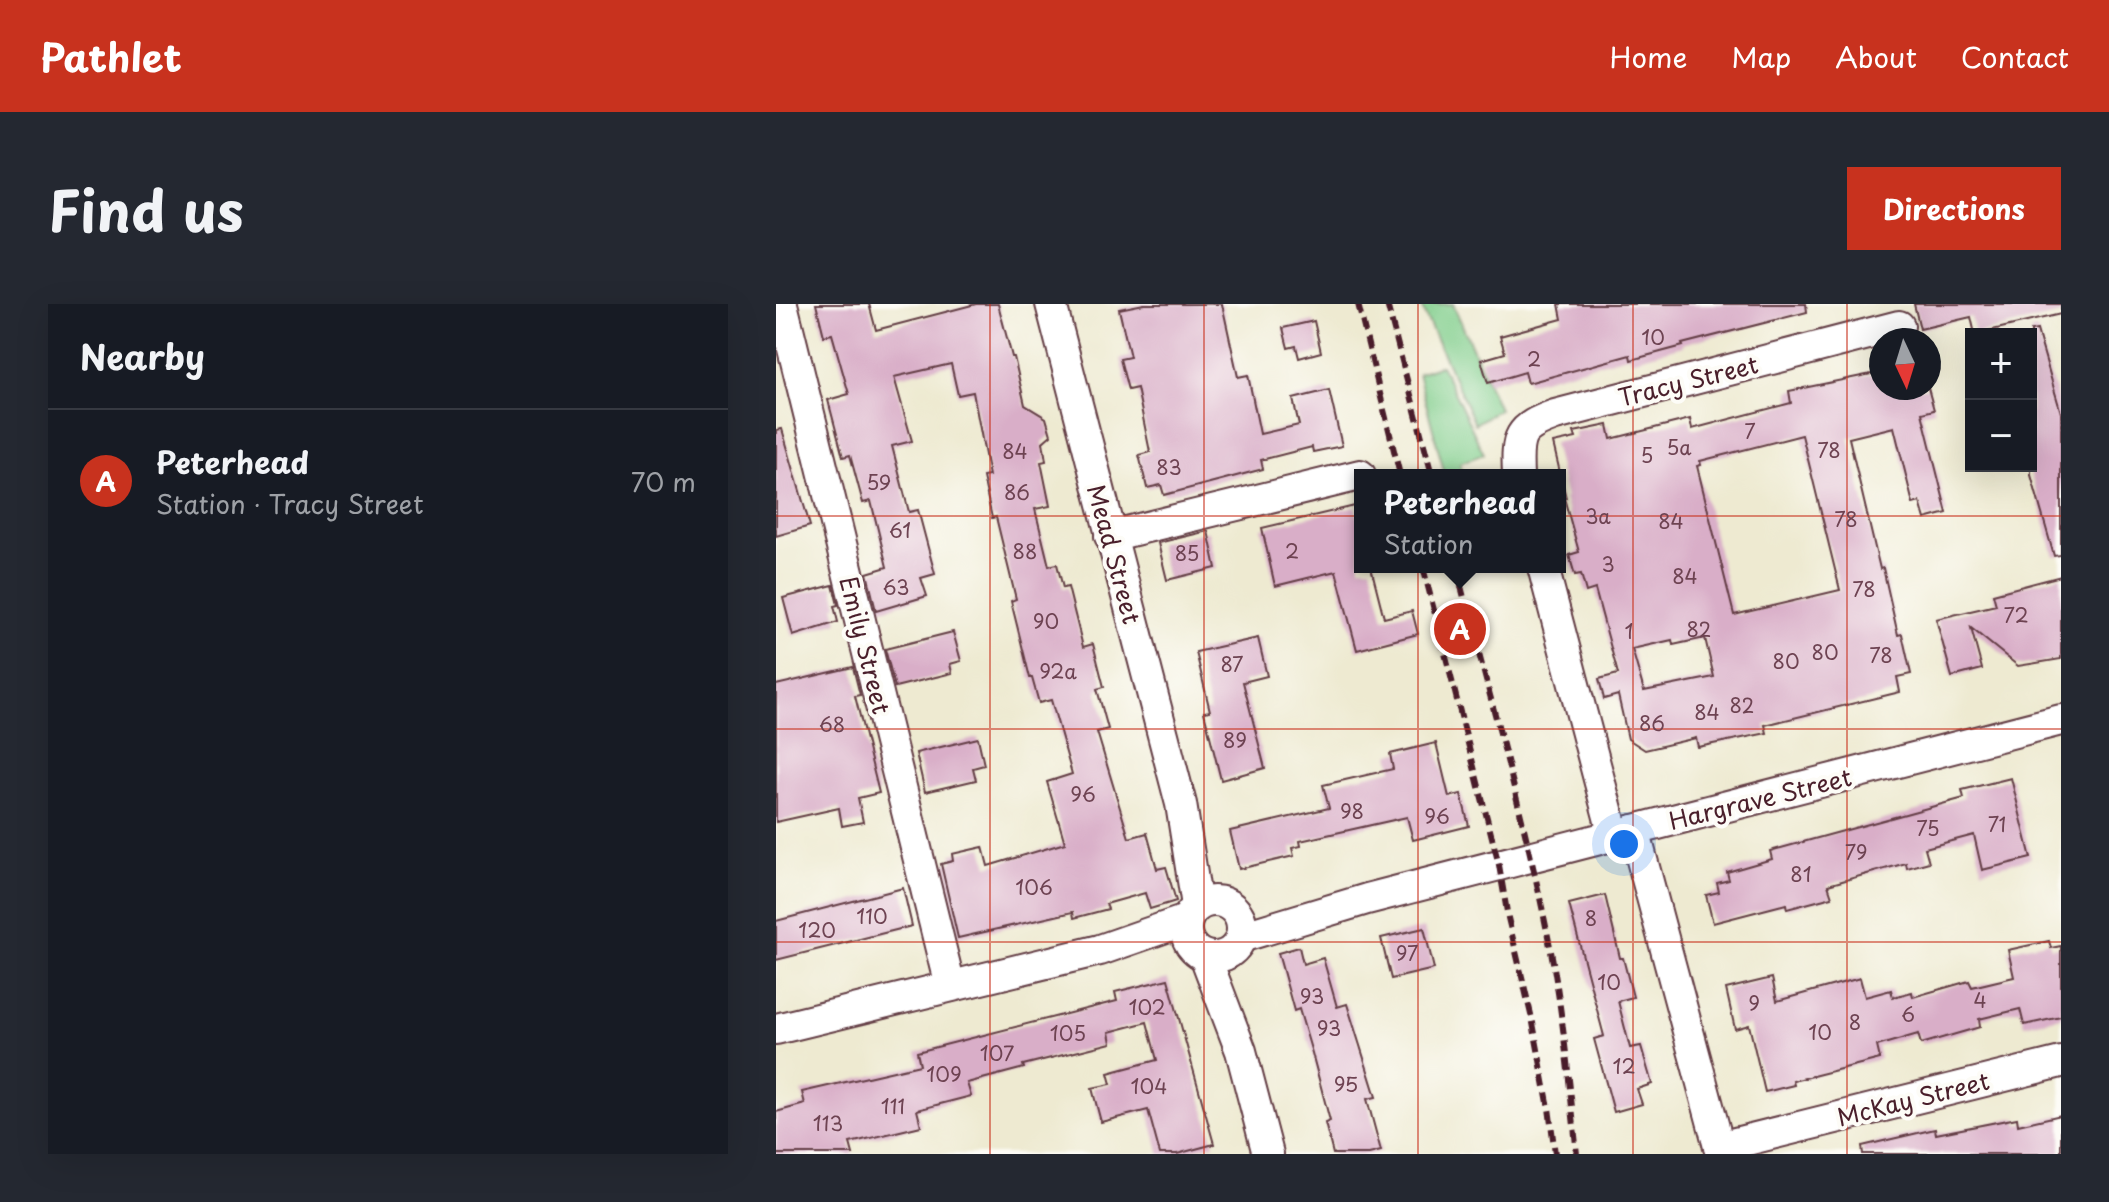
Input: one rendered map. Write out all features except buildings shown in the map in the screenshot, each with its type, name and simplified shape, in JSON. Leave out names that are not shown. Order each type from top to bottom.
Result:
[{"type":"street","name":"Emily Street","points":[[782,304],[950,986]]},
{"type":"street","name":"Mead Street","points":[[1051,304],[1214,929],[1268,1154]]},
{"type":"street","name":"Tracy Street","points":[[1518,469],[1517,454],[1522,434],[1531,423],[1899,326]]},
{"type":"street","points":[[1110,536],[1354,476]]},
{"type":"street","points":[[1545,573],[1720,1150]]},
{"type":"street","name":"Hargrave Street","points":[[776,1029],[1100,950],[1367,899],[2061,720]]},
{"type":"street","name":"McKay Street","points":[[1720,1150],[2061,1062]]},
{"type":"green space","points":[[1420,304],[1453,304],[1499,409],[1475,424]]},
{"type":"green space","points":[[1441,365],[1484,454],[1460,463],[1462,469],[1443,469],[1418,373]]},
{"type":"railway","points":[[1358,304],[1399,469]]},
{"type":"railway","points":[[1387,304],[1430,469]]},
{"type":"railway","points":[[1425,573],[1499,865],[1533,1023],[1555,1154]]},
{"type":"railway","points":[[1458,573],[1543,912],[1560,1010],[1577,1154]]},
{"type":"place","name":"Peterhead","points":[[1460,629]]}]
